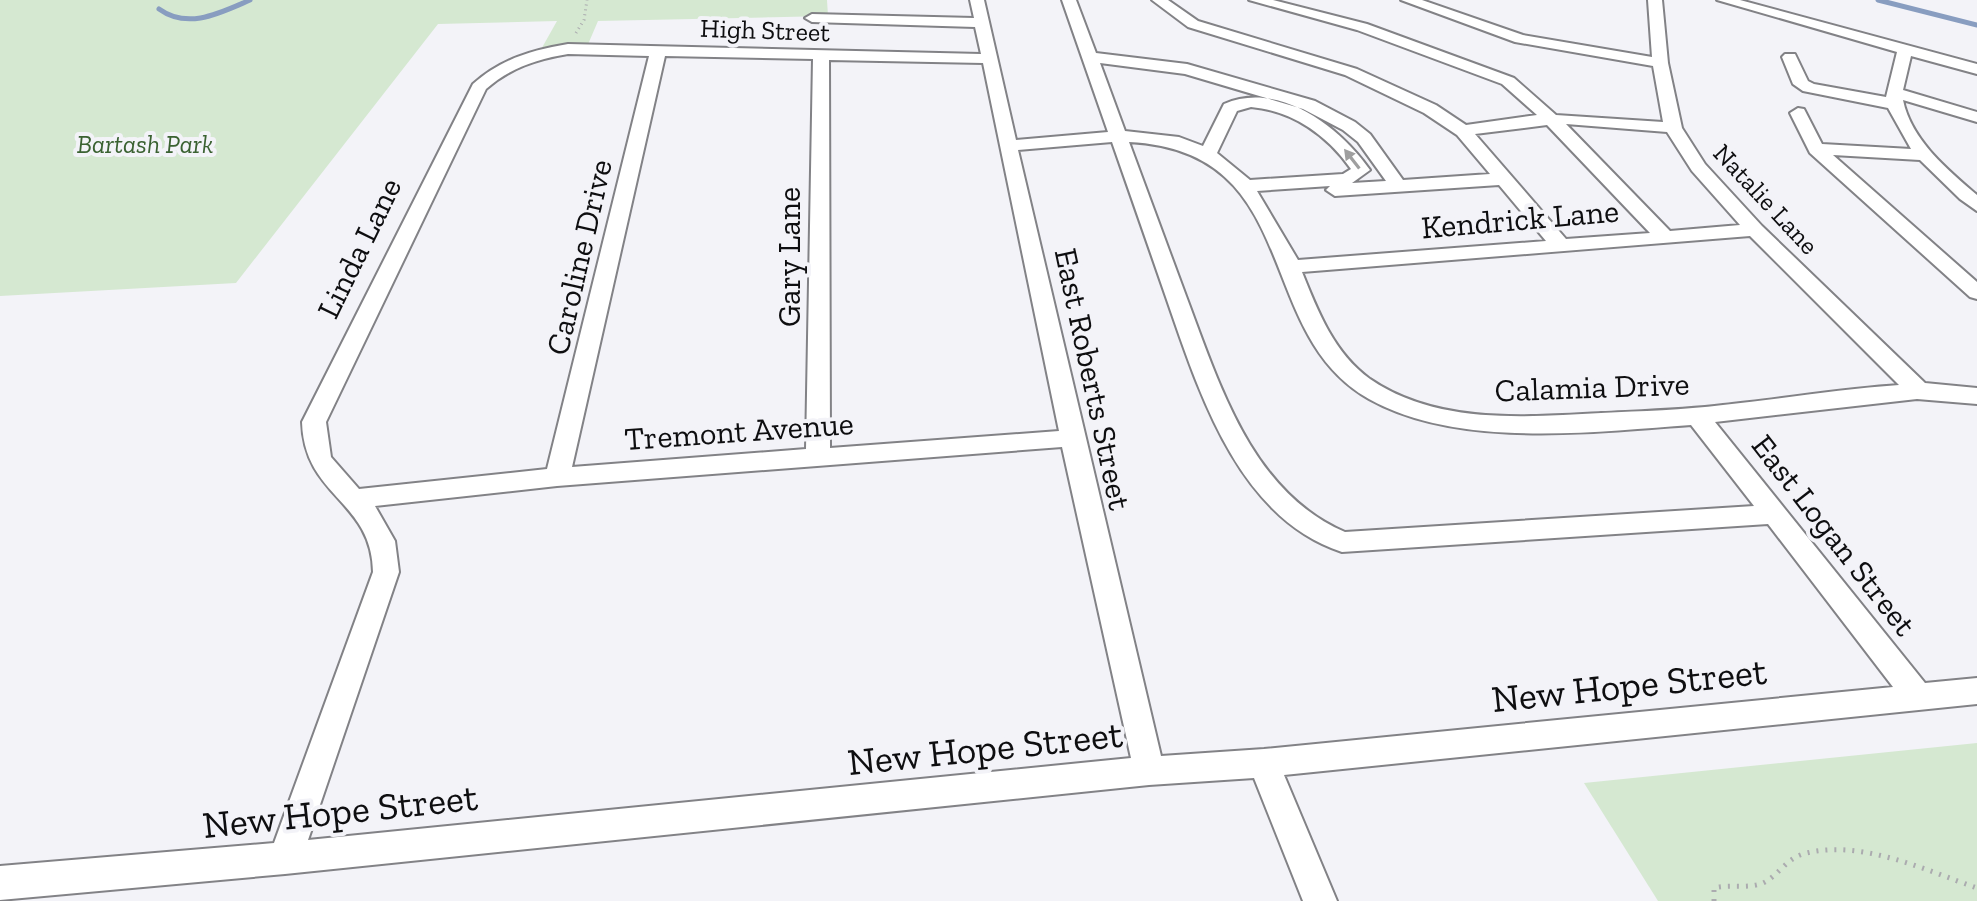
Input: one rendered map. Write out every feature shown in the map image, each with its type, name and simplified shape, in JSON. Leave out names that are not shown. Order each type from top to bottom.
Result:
[{"type":"street","points":[[1069,0],[1220,415],[1251,464],[1313,528],[1342,542],[1774,514]]},
{"type":"street","points":[[1159,0],[1193,24],[1376,82],[1430,109],[1463,131],[1562,247]]},
{"type":"street","points":[[1256,0],[1362,27],[1487,71],[1521,90],[1664,236]]},
{"type":"street","points":[[1408,0],[1520,39],[1660,63]]},
{"type":"street","name":"Natalie Lane","points":[[1655,0],[1660,63],[1673,128],[1698,167],[1755,230],[1919,391]]},
{"type":"street","points":[[1724,0],[1977,69]]},
{"type":"street","points":[[812,18],[980,11]]},
{"type":"street","name":"East Roberts Street","points":[[980,11],[1072,438],[1149,771]]},
{"type":"street","name":"High Street","points":[[539,53],[568,49],[991,59]]},
{"type":"street","points":[[1905,50],[1895,98],[1926,155],[1977,205]]},
{"type":"street","name":"Caroline Drive","points":[[557,477],[658,51]]},
{"type":"street","name":"Linda Lane","points":[[285,858],[386,572],[387,553],[368,514],[330,476],[314,450],[314,422],[479,87],[493,73],[539,53]]},
{"type":"street","name":"Gary Lane","points":[[818,458],[821,56]]},
{"type":"street","points":[[1089,57],[1187,69],[1309,105],[1349,126],[1364,138],[1399,187]]},
{"type":"street","points":[[1790,57],[1801,84],[1809,88],[1895,98],[1977,117]]},
{"type":"street","points":[[1208,154],[1230,108],[1246,101],[1282,110],[1322,128],[1361,170],[1348,179],[1248,191]]},
{"type":"street","points":[[1798,113],[1816,149],[1977,293]]},
{"type":"street","points":[[1463,131],[1494,124],[1551,119],[1615,120],[1673,128]]},
{"type":"street","name":"Calamia Drive","points":[[1010,146],[1117,138],[1172,142],[1208,154],[1227,167],[1248,191],[1291,267],[1313,325],[1328,352],[1347,373],[1374,392],[1402,406],[1464,421],[1509,426],[1697,416],[1919,391],[1977,396]]},
{"type":"street","points":[[1816,149],[1926,155]]},
{"type":"street","points":[[1248,191],[1399,187],[1504,179]]},
{"type":"street","name":"Kendrick Lane","points":[[1291,267],[1755,230]]},
{"type":"street","name":"East Logan Street","points":[[1697,416],[1917,695]]},
{"type":"street","name":"Tremont Avenue","points":[[354,499],[557,477],[1072,438]]},
{"type":"street","name":"New Hope Street","points":[[0,883],[285,858],[1149,771],[1264,763],[1977,691]]},
{"type":"street","points":[[1264,763],[1320,901]]},
{"type":"path","points":[[568,49],[584,20],[587,0]]},
{"type":"path","points":[[1714,901],[1714,888],[1726,884],[1762,883],[1799,855],[1822,851],[1853,851],[1977,888]]},
{"type":"green space","name":"Bartash Park","points":[[0,0],[827,0],[828,16],[598,21],[586,49],[539,53],[557,21],[438,24],[236,283],[0,296]]},
{"type":"green space","points":[[1977,743],[1977,901],[1658,901],[1584,783]]},
{"type":"waterway","points":[[159,9],[170,15],[193,19],[216,14],[250,0]]},
{"type":"waterway","points":[[1878,0],[1977,25]]}]
